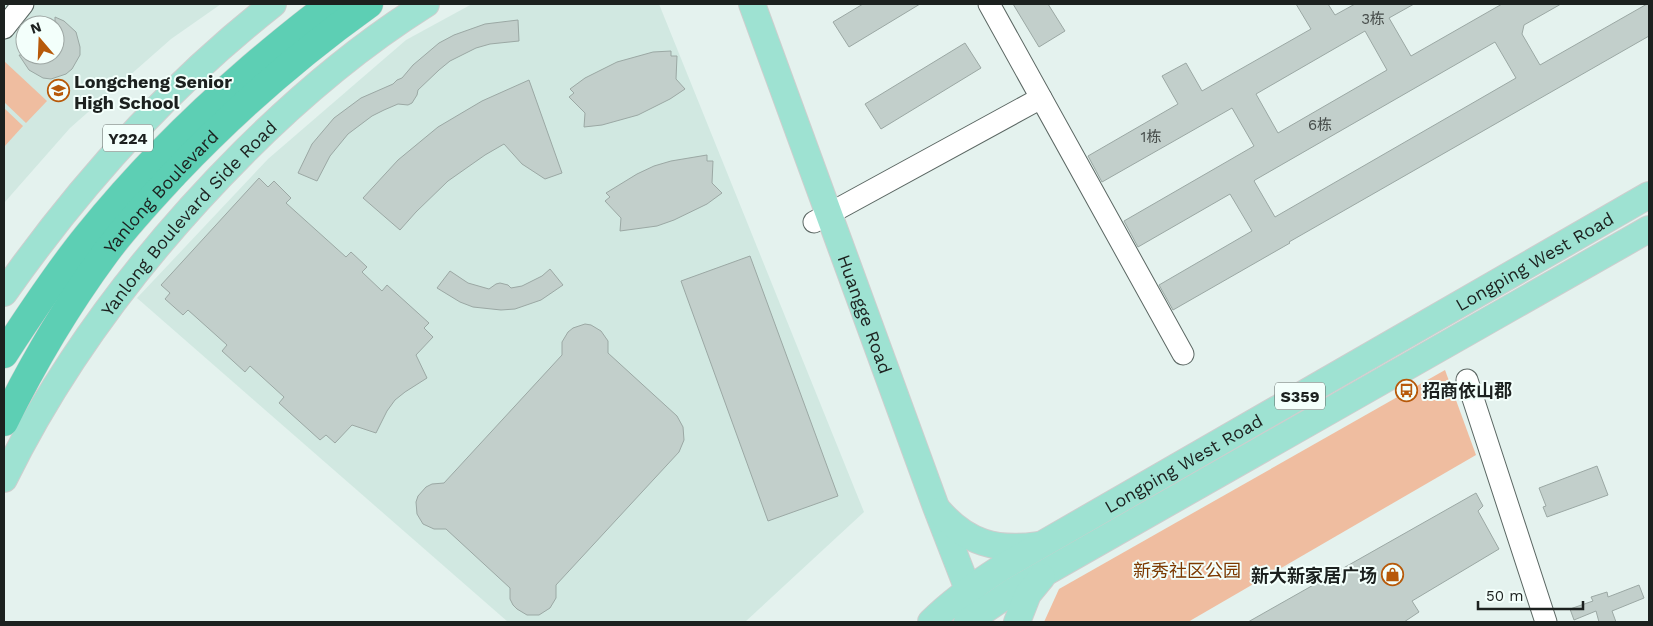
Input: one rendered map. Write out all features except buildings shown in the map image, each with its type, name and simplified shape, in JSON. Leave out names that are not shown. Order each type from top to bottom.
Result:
[{"type":"highway","name":"Yanlong Boulevard","points":[[4,422],[29,372],[64,314],[96,244],[131,184],[225,90],[278,45],[331,4]]},
{"type":"highway","name":"Yanlong Boulevard","points":[[4,354],[43,294],[96,244],[144,206],[197,150],[243,106],[300,56],[368,4]]},
{"type":"main road","name":"Y224","points":[[4,293],[64,212],[146,118],[201,65],[273,4]]},
{"type":"main road","name":"Yanlong Boulevard Side Road","points":[[4,479],[25,436],[80,348],[124,287],[170,231],[214,182],[270,126],[318,83],[367,44],[426,4]]},
{"type":"main road","name":"Huangge Road","points":[[734,4],[936,507],[968,612]]},
{"type":"main road","name":"Huangge Road","points":[[752,4],[821,218],[968,612]]},
{"type":"main road","name":"Longping West Road","points":[[968,612],[1044,544],[1649,194]]},
{"type":"main road","points":[[1592,227],[1607,253]]},
{"type":"main road","name":"Longping West Road","points":[[931,622],[968,612],[1013,591],[1649,229]]},
{"type":"main road","points":[[1170,471],[1183,494]]},
{"type":"main road","points":[[936,507],[950,524],[964,534],[979,540],[997,546],[1018,548],[1044,544]]},
{"type":"main road","points":[[1017,622],[1028,594],[1045,573]]},
{"type":"lane","points":[[4,28],[23,4]]},
{"type":"lane","points":[[989,4],[1183,354]]},
{"type":"lane","points":[[821,218],[1041,98]]},
{"type":"lane","points":[[1467,380],[1546,622]]},
{"type":"shaded area","name":"Longcheng Senior High School","points":[[4,4],[221,4],[171,39],[70,128],[4,203]]},
{"type":"shaded area","points":[[472,4],[659,4],[864,512],[745,622],[508,622],[137,298],[268,159],[406,40]]},
{"type":"green space","points":[[4,61],[47,101],[26,123],[4,102]]},
{"type":"green space","points":[[4,108],[23,126],[4,147]]},
{"type":"green space","name":"新秀社区公园","points":[[1445,370],[1476,455],[1188,622],[1044,622],[1059,589]]},
{"type":"place","name":"Longcheng Senior High School","points":[[58,91]]},
{"type":"place","name":"招商依山郡","points":[[1406,390]]},
{"type":"place","name":"新大新家居广场","points":[[1393,575]]}]
